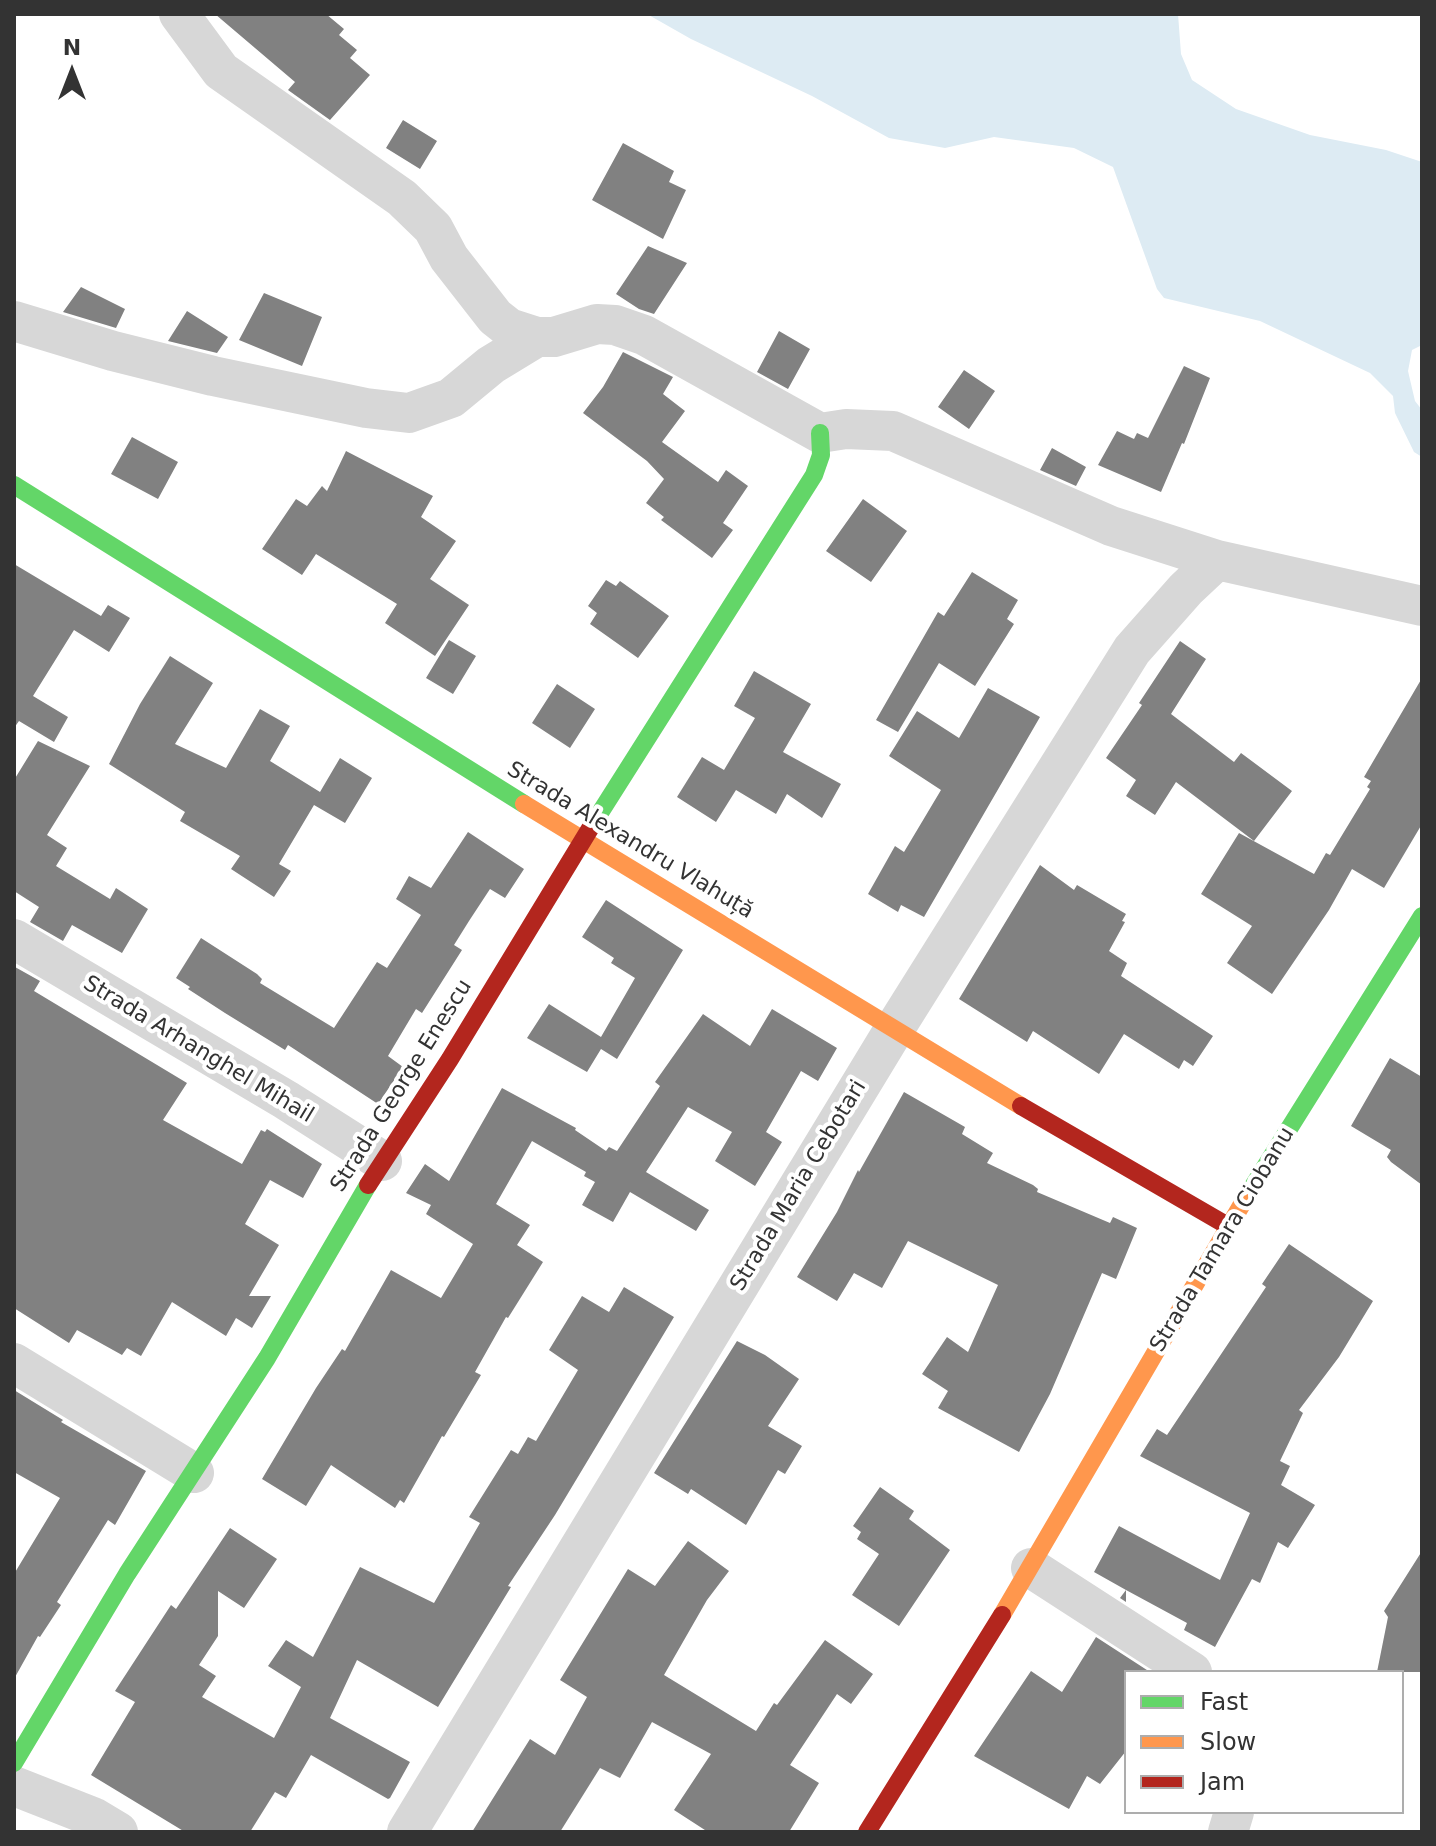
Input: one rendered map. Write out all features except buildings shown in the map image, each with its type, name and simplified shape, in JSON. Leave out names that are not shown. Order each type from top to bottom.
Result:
[{"type":"street","points":[[179,14],[221,71],[402,198],[433,228],[449,258],[495,317],[509,328],[537,337],[554,337],[597,324],[615,325],[644,335],[820,433],[846,429],[893,431],[1111,526],[1217,560],[1422,606]]},
{"type":"street","points":[[14,321],[113,351],[213,376],[366,408],[409,413],[451,398],[491,365],[537,337]]},
{"type":"street","name":"Strada George Enescu","points":[[14,1763],[127,1574],[267,1358],[382,1161],[450,1059],[582,841],[814,475],[821,455],[820,433]]},
{"type":"street","name":"Strada Аlexandru Vlahuță","points":[[14,485],[582,841],[1107,1158],[1228,1226]]},
{"type":"street","name":"Strada Maria Cebotari","points":[[407,1832],[895,1028],[1132,650],[1186,589],[1217,560]]},
{"type":"street","name":"Strada Tamara Ciobanu","points":[[867,1832],[1031,1568],[1228,1226],[1422,916]]},
{"type":"street","name":"Strada Arhanghel Mihail","points":[[14,939],[286,1100],[382,1161]]},
{"type":"street","points":[[14,1363],[194,1473]]},
{"type":"street","points":[[1031,1568],[1189,1670]]},
{"type":"street","points":[[14,1786],[93,1817],[118,1832]]},
{"type":"shaded area","points":[[647,14],[1178,14],[1181,54],[1192,80],[1236,109],[1310,135],[1386,150],[1422,162],[1422,345],[1412,350],[1408,371],[1415,401],[1422,410],[1422,457],[1414,452],[1395,413],[1393,396],[1370,373],[1260,321],[1164,298],[1157,289],[1113,167],[1074,148],[994,137],[945,148],[889,138]]},
{"type":"traffic: fast","points":[[591,827],[814,475],[821,455],[820,433]]},
{"type":"traffic: fast","points":[[14,485],[524,804]]},
{"type":"traffic: fast","points":[[1245,1199],[1422,916]]},
{"type":"traffic: fast","points":[[14,1763],[127,1574],[267,1358],[368,1185]]},
{"type":"traffic: slow","points":[[524,804],[1021,1106]]},
{"type":"traffic: slow","points":[[1002,1615],[1245,1199]]},
{"type":"traffic: jam","points":[[368,1185],[450,1059],[591,827]]},
{"type":"traffic: jam","points":[[1021,1106],[1228,1226]]},
{"type":"traffic: jam","points":[[867,1832],[1002,1615]]}]
